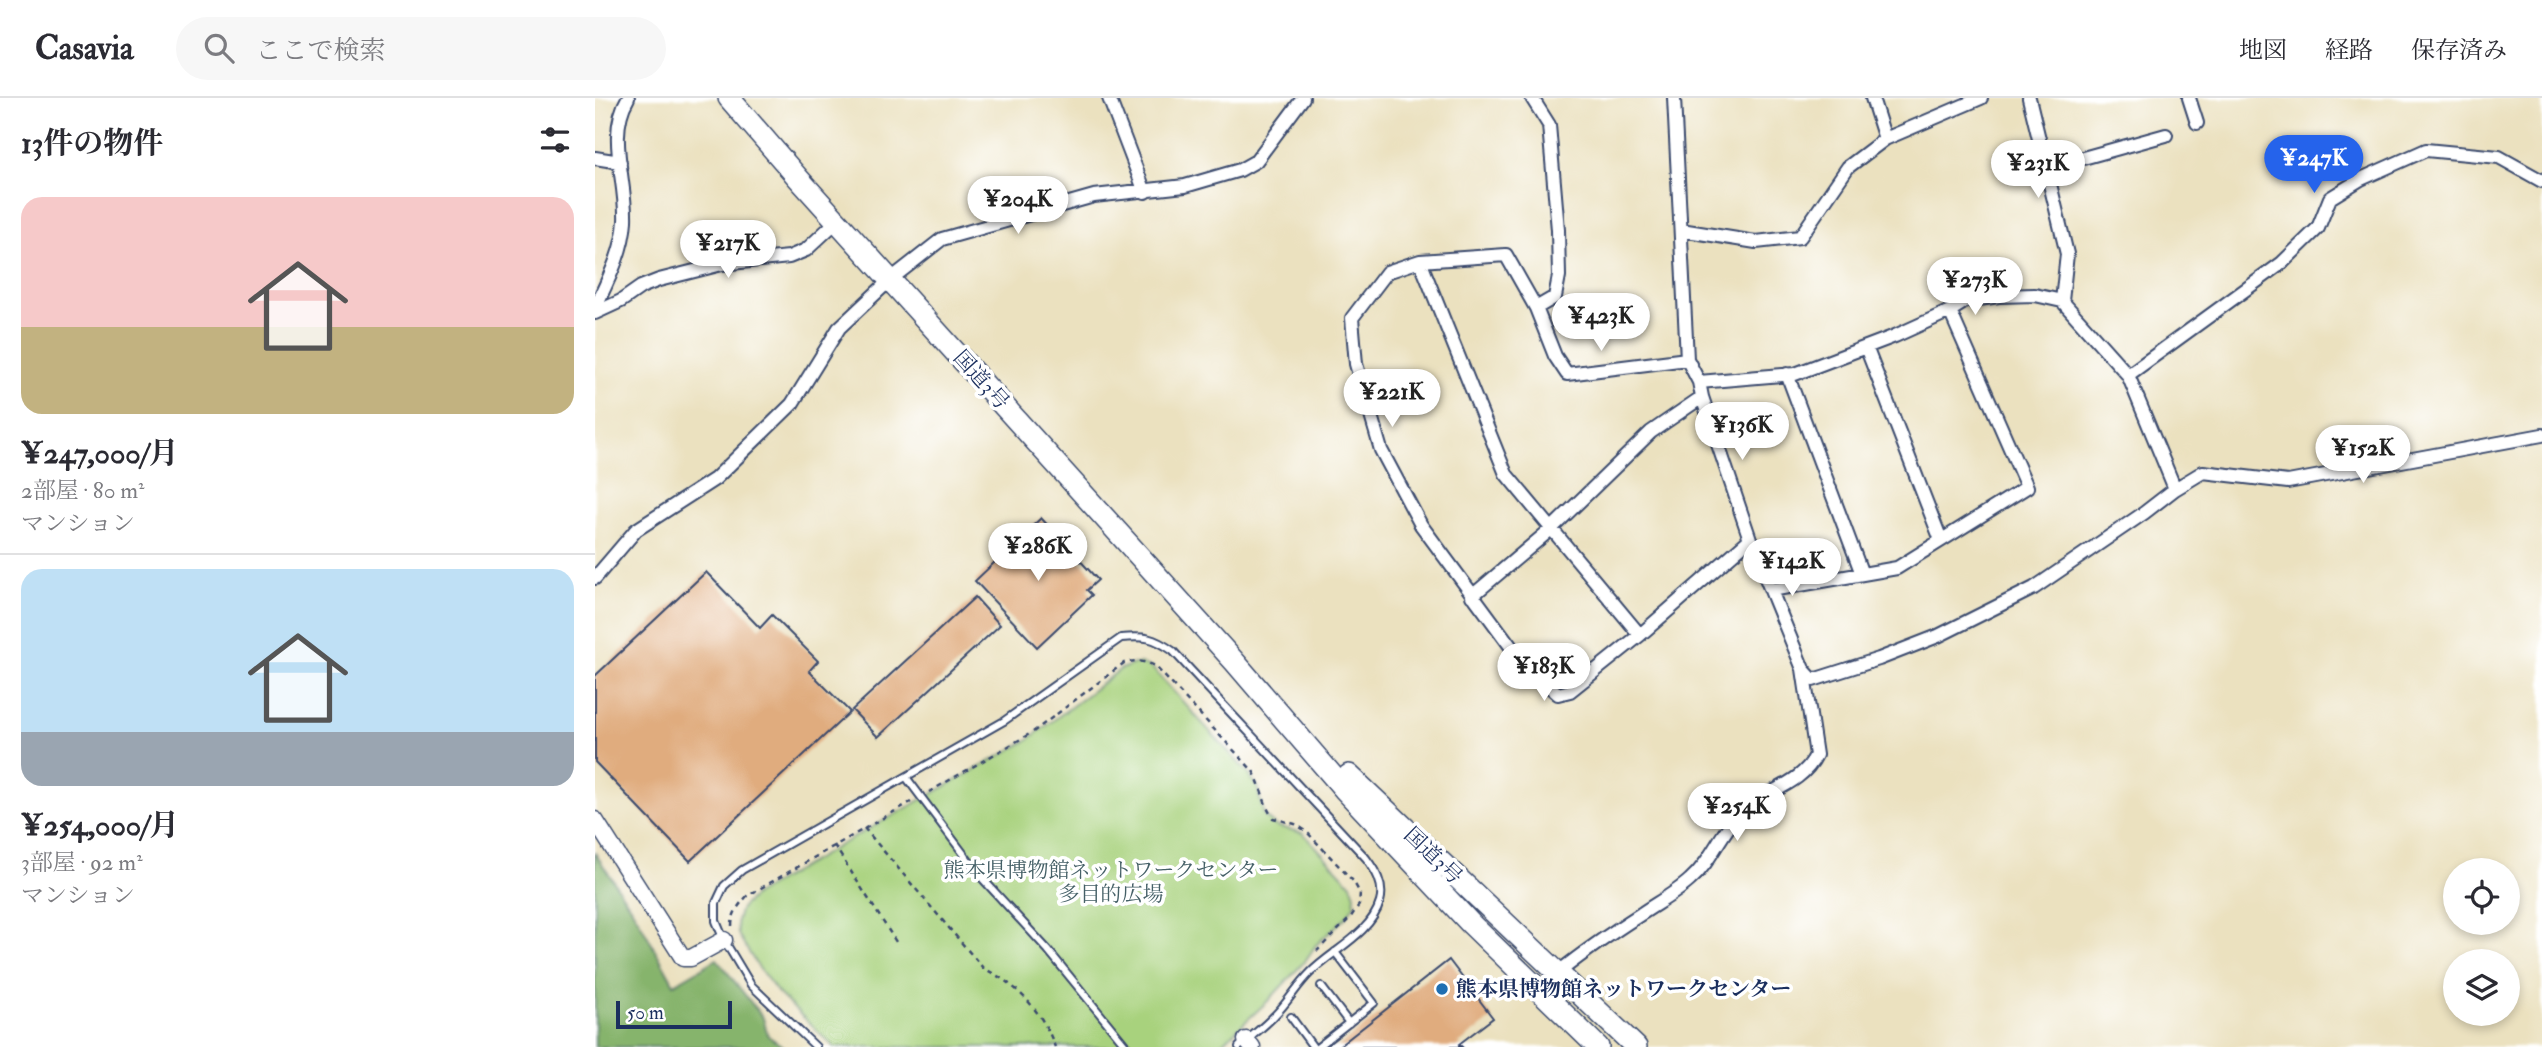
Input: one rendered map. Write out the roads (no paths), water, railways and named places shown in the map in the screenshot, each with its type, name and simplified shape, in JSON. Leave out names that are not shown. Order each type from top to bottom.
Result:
[{"type":"highway","name":"国道3号","points":[[729,98],[1234,661],[1344,789],[1471,924],[1598,1047]]},
{"type":"highway","name":"国道3号","points":[[1234,661],[1353,779],[1636,1047]]},
{"type":"street","points":[[595,310],[623,242],[625,195],[618,123],[628,98]]},
{"type":"street","points":[[1109,98],[1145,192]]},
{"type":"street","points":[[595,578],[636,530],[715,479],[792,404],[839,328],[891,279],[942,239],[1084,199],[1185,186],[1240,170],[1256,161],[1303,98]]},
{"type":"street","points":[[1532,98],[1549,125],[1559,265],[1555,298],[1536,308]]},
{"type":"street","points":[[1559,972],[1589,948],[1689,881],[1705,865],[1727,828],[1746,808],[1779,790],[1810,767],[1816,755],[1803,669],[1751,539],[1699,382],[1687,359],[1674,98]]},
{"type":"street","points":[[1872,98],[1885,139]]},
{"type":"street","points":[[1681,230],[1756,242],[1800,237],[1848,167],[1885,139],[1981,98]]},
{"type":"street","points":[[2029,98],[2067,254],[2062,301]]},
{"type":"street","points":[[2189,98],[2197,123]]},
{"type":"street","points":[[2047,168],[2166,135]]},
{"type":"street","points":[[2129,375],[2282,263],[2318,228],[2330,198],[2361,179],[2426,150],[2500,158],[2542,181]]},
{"type":"street","points":[[595,158],[620,162]]},
{"type":"street","points":[[595,310],[621,301],[641,287],[659,280],[722,264],[789,257],[806,250],[837,221]]},
{"type":"street","points":[[1687,359],[1567,374],[1555,356],[1536,308],[1506,255],[1420,261],[1387,272],[1352,318],[1356,364],[1381,450],[1421,525],[1523,663],[1558,694],[1570,691],[1640,635],[1751,539]]},
{"type":"street","points":[[1420,261],[1506,474],[1640,635]]},
{"type":"street","points":[[1699,382],[1795,374],[1866,347],[1950,311],[1966,301],[1999,296],[2035,295],[2062,301],[2129,375],[2175,489]]},
{"type":"street","points":[[1771,590],[1897,568],[2027,487],[1950,311]]},
{"type":"street","points":[[1866,347],[1941,540]]},
{"type":"street","points":[[1787,374],[1861,574]]},
{"type":"street","points":[[1472,596],[1550,530],[1651,432],[1702,397]]},
{"type":"street","points":[[1803,669],[1813,680],[1879,659],[1938,636],[2034,589],[2203,472],[2288,482],[2542,435]]},
{"type":"street","points":[[595,820],[676,951],[683,958],[691,958],[728,936]]},
{"type":"lane","points":[[816,1047],[751,985],[728,936],[716,921],[716,903],[724,886],[742,870],[1016,713],[1121,638],[1139,636],[1156,639],[1173,651],[1375,870],[1381,883],[1381,899],[1375,913],[1362,929],[1310,973],[1246,1045]]},
{"type":"lane","points":[[907,777],[919,797],[981,877],[1048,950],[1127,1047]]},
{"type":"lane","points":[[1291,1017],[1316,1047],[1374,1003],[1335,952]]},
{"type":"lane","points":[[1321,986],[1349,1023]]},
{"type":"place","name":"熊本県博物館ネットワークセンター","points":[[1442,989]]},
{"type":"park label","name":"熊本県博物館ネットワークセンター 多目的広場","points":[[1111,882]]}]
